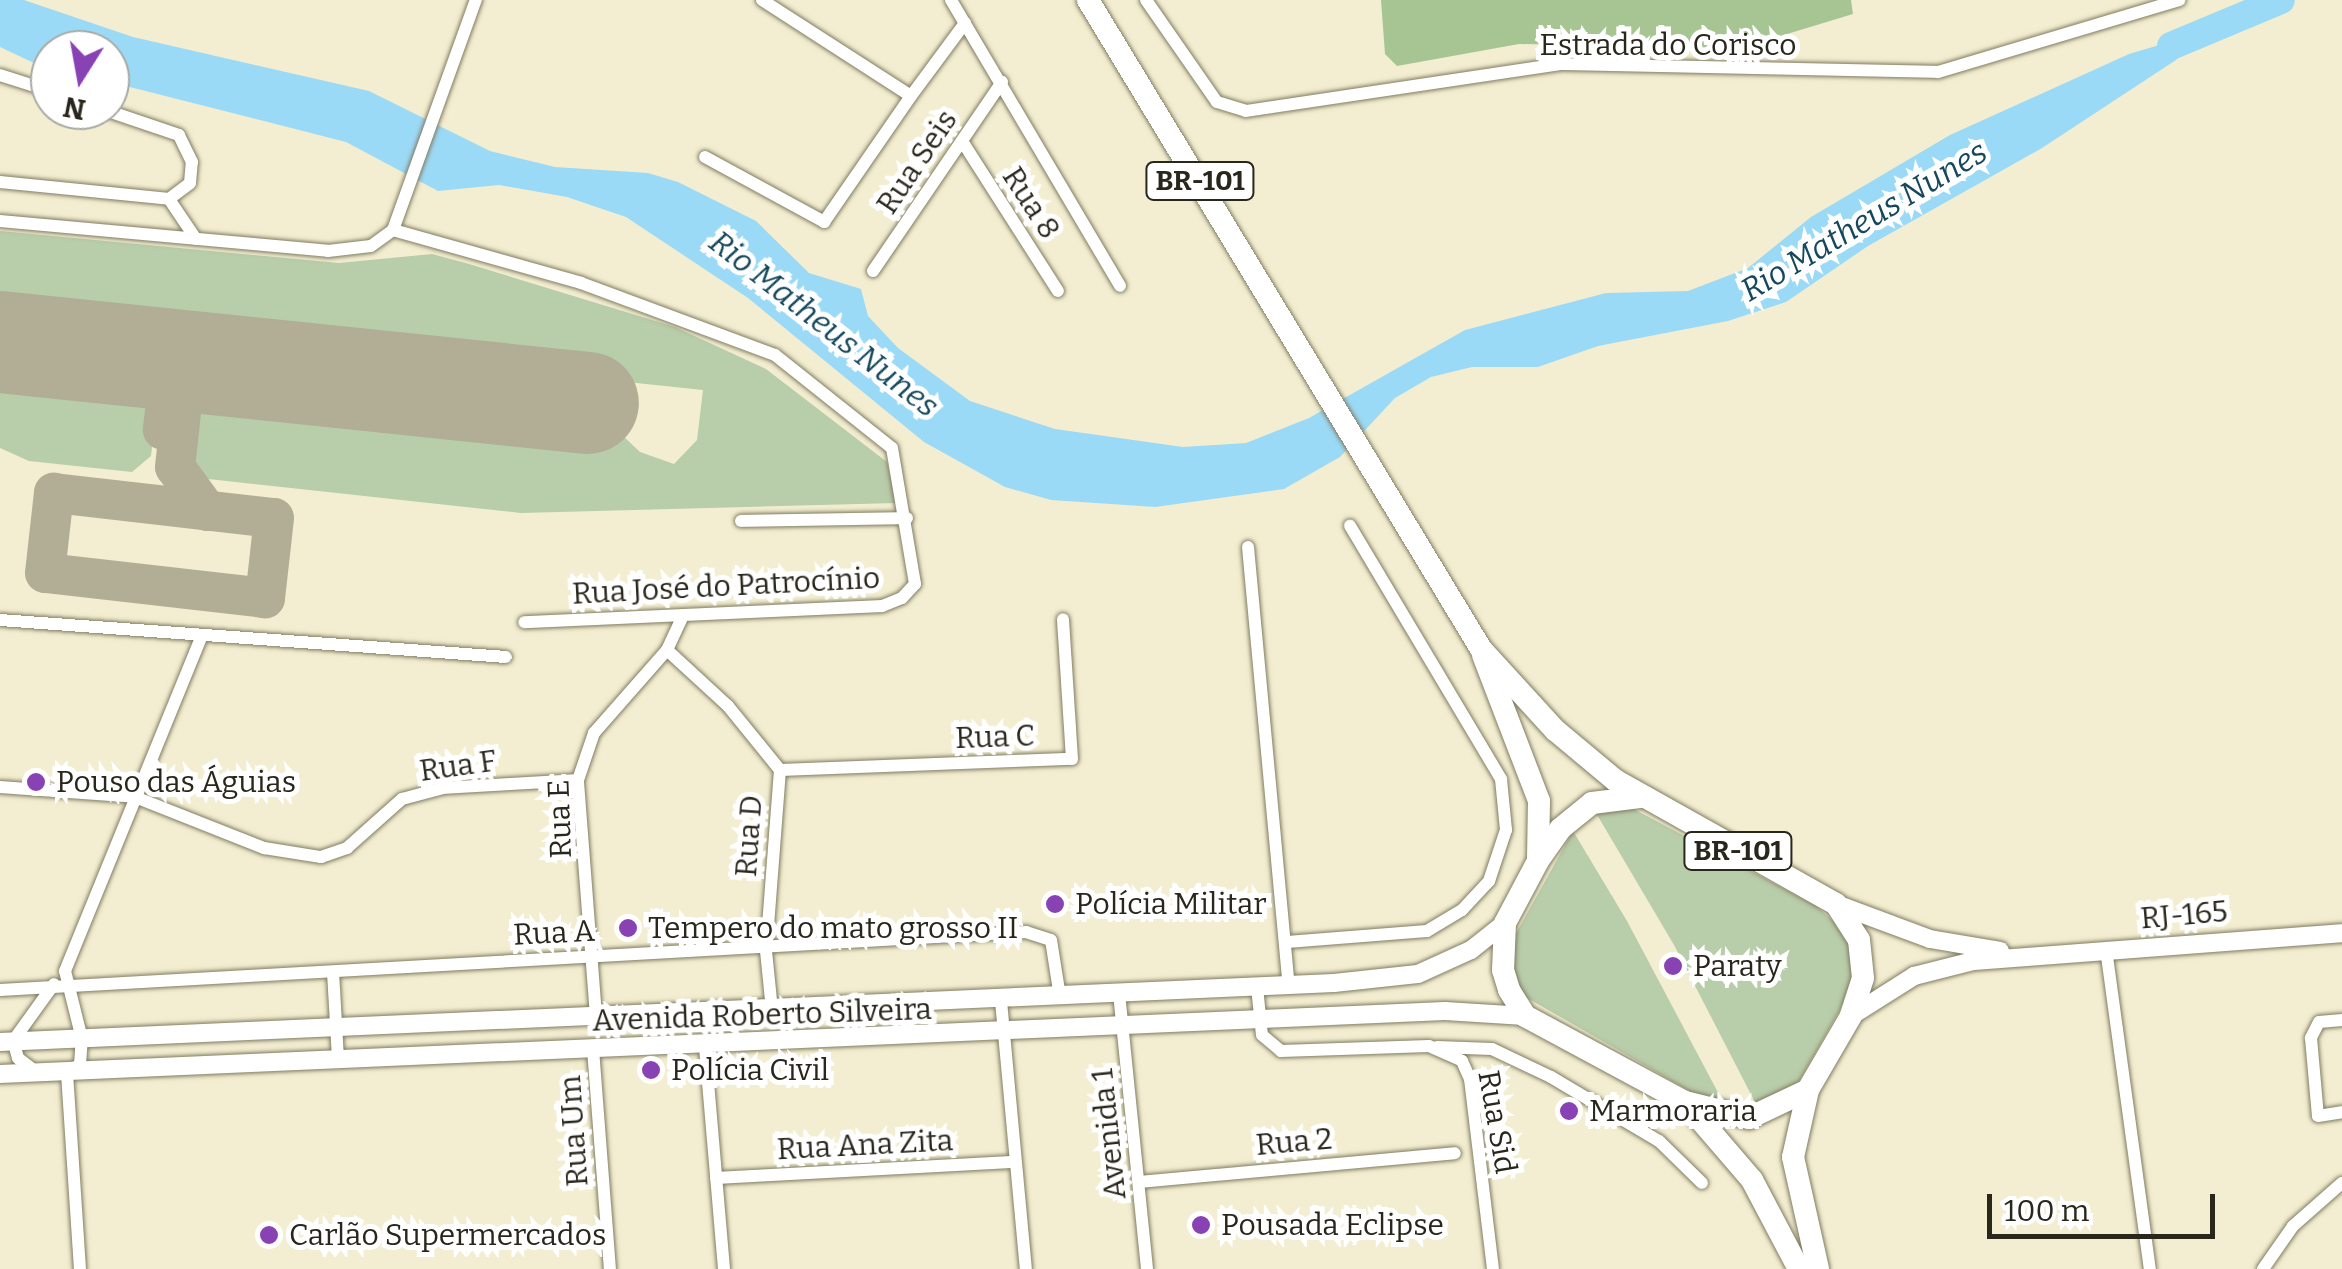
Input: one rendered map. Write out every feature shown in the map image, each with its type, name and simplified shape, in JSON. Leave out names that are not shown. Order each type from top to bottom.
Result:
[{"type":"highway","name":"BR-101","points":[[1088,0],[1481,649],[1535,779],[1538,861]]},
{"type":"highway","name":"BR-101","points":[[1481,649],[1555,730],[1640,797],[1836,904]]},
{"type":"highway","points":[[1640,797],[1592,803],[1560,828],[1505,923],[1502,970],[1526,1016],[1686,1102],[1749,1118],[1808,1090]]},
{"type":"highway","points":[[1818,1269],[1794,1157],[1808,1090],[1851,1016],[1864,958],[1836,904]]},
{"type":"highway","points":[[1686,1102],[1752,1180],[1800,1269]]},
{"type":"street","points":[[0,221],[352,251],[392,230],[476,0]]},
{"type":"street","points":[[762,0],[911,96]]},
{"type":"street","points":[[951,0],[1120,286]]},
{"type":"street","name":"Estrada do Corisco","points":[[1146,0],[1217,102],[1246,111],[1558,64],[1938,72],[2179,0]]},
{"type":"street","points":[[704,156],[824,222],[965,23]]},
{"type":"street","points":[[0,74],[30,85]]},
{"type":"street","name":"Rua Seis","points":[[873,271],[1002,82]]},
{"type":"street","points":[[0,182],[169,199],[190,183],[192,162],[178,135],[130,119]]},
{"type":"street","name":"Rua 8","points":[[962,141],[1058,291]]},
{"type":"street","points":[[169,199],[196,239]]},
{"type":"street","name":"Rua José do Patrocínio","points":[[392,230],[581,284],[775,355],[892,448],[907,518],[915,584],[902,598],[882,606],[524,622]]},
{"type":"street","points":[[741,521],[907,518]]},
{"type":"street","points":[[1287,942],[1427,931],[1462,910],[1489,881],[1506,830],[1501,778],[1350,526]]},
{"type":"street","points":[[1248,546],[1289,986]]},
{"type":"street","name":"Rua E","points":[[596,1016],[578,780],[594,733],[667,650],[683,616]]},
{"type":"street","name":"Rua C","points":[[780,770],[1072,759],[1063,619]]},
{"type":"street","points":[[0,620],[506,657]]},
{"type":"street","points":[[80,1269],[67,1071],[80,1065],[82,1040],[66,978],[202,636]]},
{"type":"street","name":"Rua D","points":[[667,650],[728,706],[780,770],[766,951],[772,1010]]},
{"type":"street","name":"Rua F","points":[[0,787],[135,797],[264,848],[321,857],[347,848],[402,800],[443,788],[578,780]]},
{"type":"street","name":"RJ-165","points":[[1836,904],[1930,939],[2030,955]]},
{"type":"street","name":"Avenida Roberto Silveira","points":[[6,1042],[1289,986],[1418,974],[1470,950],[1505,923]]},
{"type":"street","name":"Rua A","points":[[66,978],[332,972],[1040,933],[1051,940],[1060,996]]},
{"type":"street","name":"RJ-165","points":[[1851,1016],[1914,976],[2030,955],[2342,933]]},
{"type":"street","points":[[2106,949],[2150,1269]]},
{"type":"street","points":[[332,972],[338,1060]]},
{"type":"street","points":[[37,1072],[18,1058],[6,1042],[52,986],[66,978]]},
{"type":"street","points":[[0,990],[52,986]]},
{"type":"street","points":[[1257,987],[1265,1041],[1281,1052],[1429,1046],[1492,1049],[1551,1077],[1659,1141],[1702,1183]]},
{"type":"street","name":"Avenida 1","points":[[1119,994],[1147,1269]]},
{"type":"street","points":[[1001,1001],[1026,1269]]},
{"type":"street","name":"Avenida Roberto Silveira","points":[[0,1074],[705,1047],[1445,1011],[1526,1016]]},
{"type":"street","points":[[593,1049],[600,1033],[596,1016]]},
{"type":"street","points":[[554,1018],[545,1032],[560,1051]]},
{"type":"street","points":[[2342,1020],[2319,1022],[2311,1038],[2318,1116],[2342,1112]]},
{"type":"street","name":"Rua Sid","points":[[1429,1046],[1462,1060],[1470,1079],[1493,1269]]},
{"type":"street","points":[[705,1047],[724,1269]]},
{"type":"street","name":"Rua Um","points":[[593,1049],[610,1269]]},
{"type":"street","name":"Rua 2","points":[[1139,1182],[1455,1152]]},
{"type":"street","name":"Rua Ana Zita","points":[[716,1178],[1016,1162]]},
{"type":"street","points":[[2264,1269],[2293,1226],[2342,1183]]},
{"type":"green space","points":[[1381,0],[1851,0],[1853,14],[1741,48],[1519,44],[1397,66],[1385,54]]},
{"type":"green space","points":[[0,231],[339,263],[432,254],[469,264],[675,327],[766,369],[887,462],[897,503],[521,513],[199,478],[184,461],[192,401],[211,390],[620,433],[640,452],[674,464],[697,440],[703,390],[0,316]]},
{"type":"green space","points":[[0,367],[144,382],[157,401],[151,456],[132,472],[29,461],[0,448]]},
{"type":"green space","points":[[1628,806],[1816,906],[1850,936],[1857,962],[1846,999],[1795,1088],[1759,1110],[1674,945],[1596,813]]},
{"type":"green space","points":[[1573,831],[1627,921],[1722,1100],[1695,1094],[1522,995],[1510,962],[1514,937]]},
{"type":"water","points":[[0,0],[24,0],[112,30],[30,30],[30,61],[0,47]]},
{"type":"water","points":[[2203,32],[2176,60],[2042,148],[1868,246],[1786,302],[1728,321],[1598,346],[1538,367],[1472,367],[1431,377],[1395,398],[1340,457],[1284,489],[1155,507],[1051,500],[1005,487],[924,442],[748,298],[626,217],[567,197],[499,185],[438,191],[346,142],[130,87],[130,36],[369,91],[490,151],[555,167],[648,173],[678,182],[756,221],[809,273],[861,289],[868,316],[898,348],[970,401],[1055,429],[1183,447],[1246,443],[1309,418],[1465,330],[1606,293],[1688,291],[1748,268],[1811,217],[1950,135],[2129,54]]},
{"type":"waterway","name":"Rio Matheus Nunes","points":[[2171,46],[2281,0]]},
{"type":"taxiway","points":[[150,358],[167,395],[163,430]]},
{"type":"taxiway","points":[[207,511],[175,467],[183,395],[219,365]]},
{"type":"taxiway","points":[[54,493],[274,518],[265,598],[45,573],[54,493]]},
{"type":"runway","points":[[0,342],[588,403]]},
{"type":"place","name":"Pouso das Águias","points":[[36,782]]},
{"type":"place","name":"Polícia Militar","points":[[1055,904]]},
{"type":"place","name":"Tempero do mato grosso II","points":[[628,928]]},
{"type":"place","name":"Paraty","points":[[1673,966]]},
{"type":"place","name":"Polícia Civil","points":[[651,1070]]},
{"type":"place","name":"Marmoraria","points":[[1569,1111]]},
{"type":"place","name":"Pousada Eclipse","points":[[1201,1225]]},
{"type":"place","name":"Carlão Supermercados","points":[[269,1235]]}]
